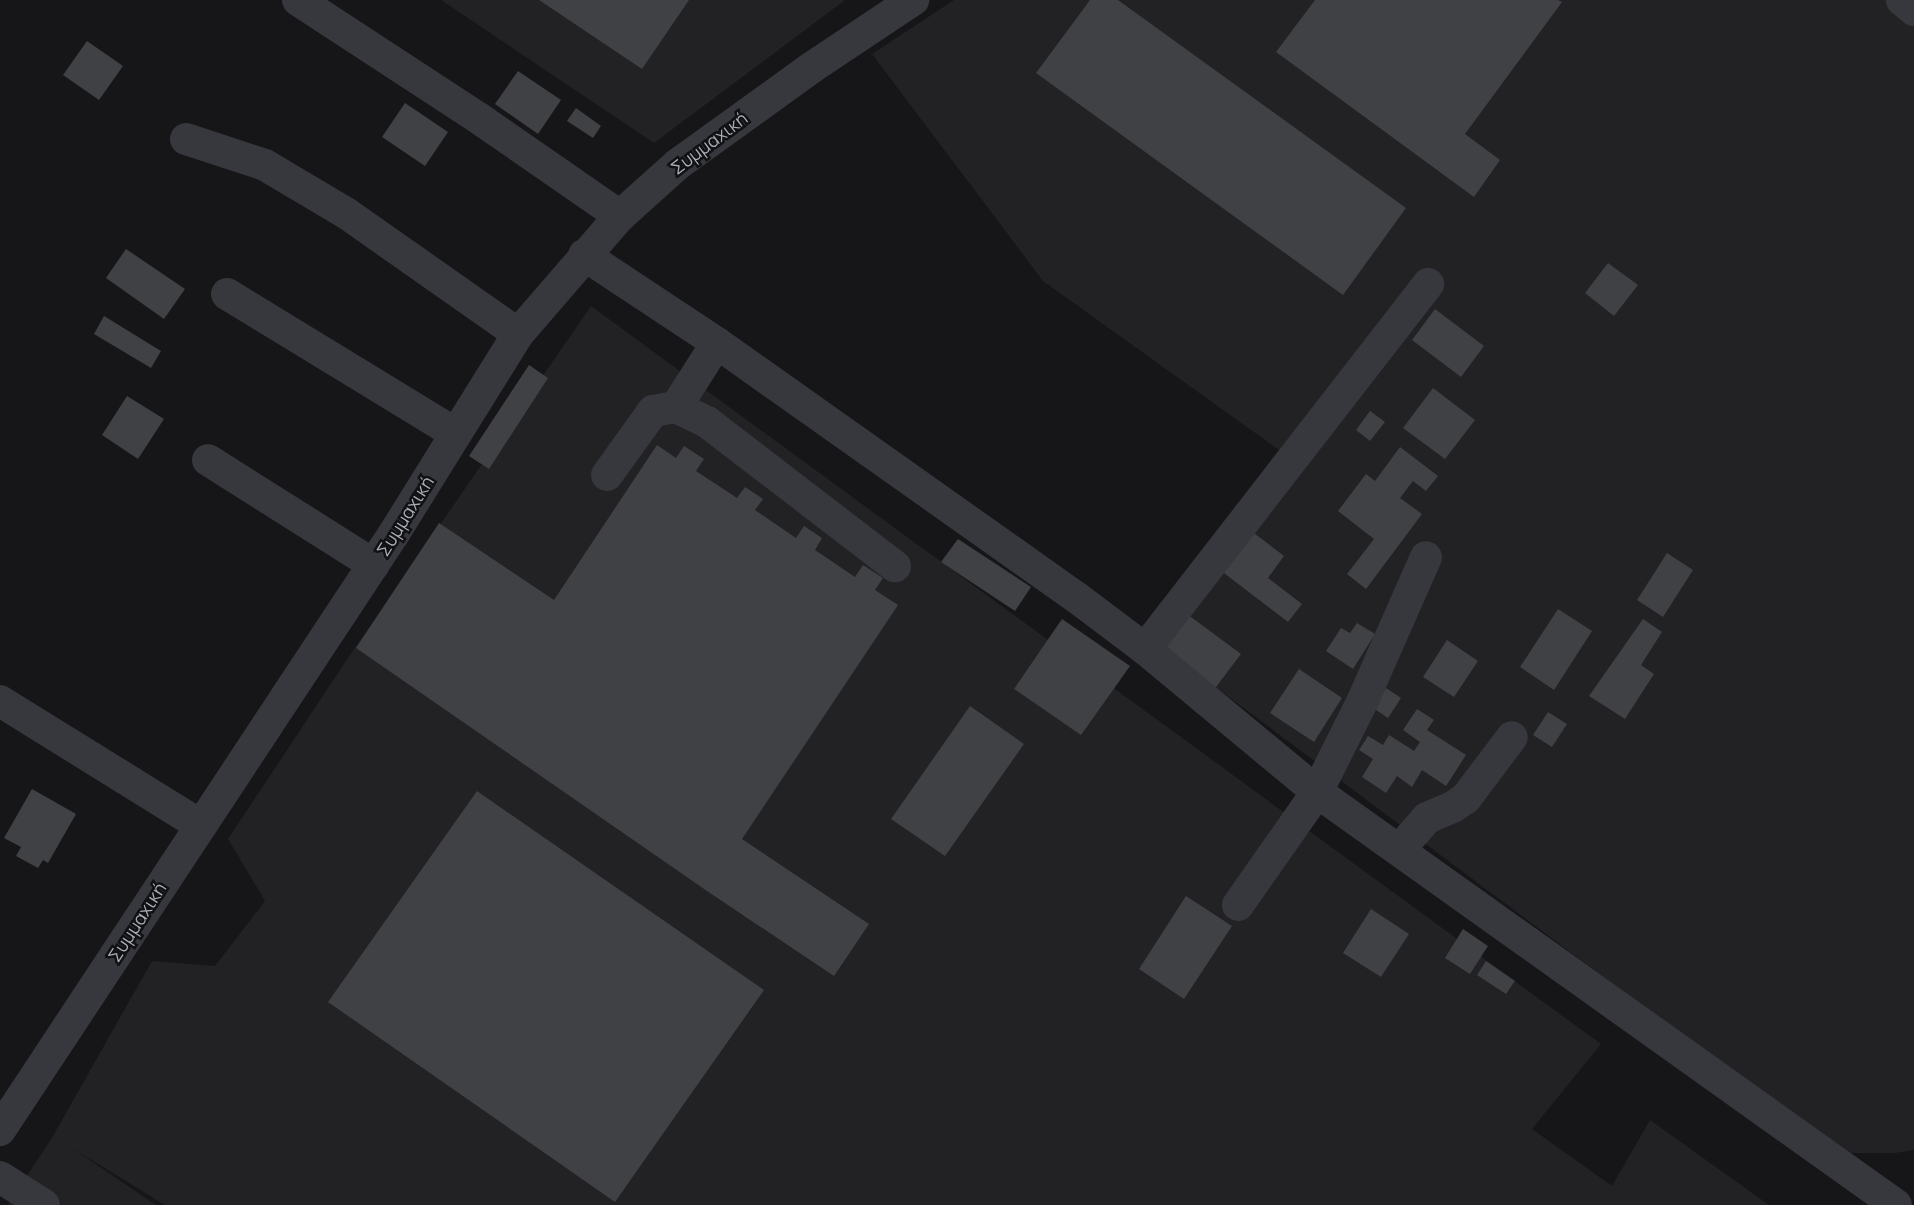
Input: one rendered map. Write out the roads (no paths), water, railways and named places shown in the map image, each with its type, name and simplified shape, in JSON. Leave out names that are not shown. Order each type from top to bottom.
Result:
[{"type":"street","points":[[298,0],[477,117],[620,216]]},
{"type":"street","name":"Συμμαχική","points":[[0,1130],[374,565],[518,334],[620,216],[678,164],[811,68],[913,0]]},
{"type":"street","points":[[1902,0],[1914,10]]},
{"type":"street","points":[[186,139],[265,165],[346,213],[518,334]]},
{"type":"street","points":[[584,255],[717,343],[1076,597],[1145,649],[1317,792],[1896,1205]]},
{"type":"street","points":[[1145,649],[1428,284]]},
{"type":"street","points":[[227,294],[456,435]]},
{"type":"street","points":[[676,407],[717,343]]},
{"type":"street","points":[[607,475],[653,411],[676,407],[707,422],[895,566]]},
{"type":"street","points":[[208,460],[374,565]]},
{"type":"street","points":[[1238,905],[1317,792],[1363,700],[1426,557]]},
{"type":"street","points":[[0,701],[200,825]]},
{"type":"street","points":[[1399,850],[1427,818],[1453,807],[1466,798],[1512,737]]},
{"type":"street","points":[[0,1177],[44,1205]]}]
